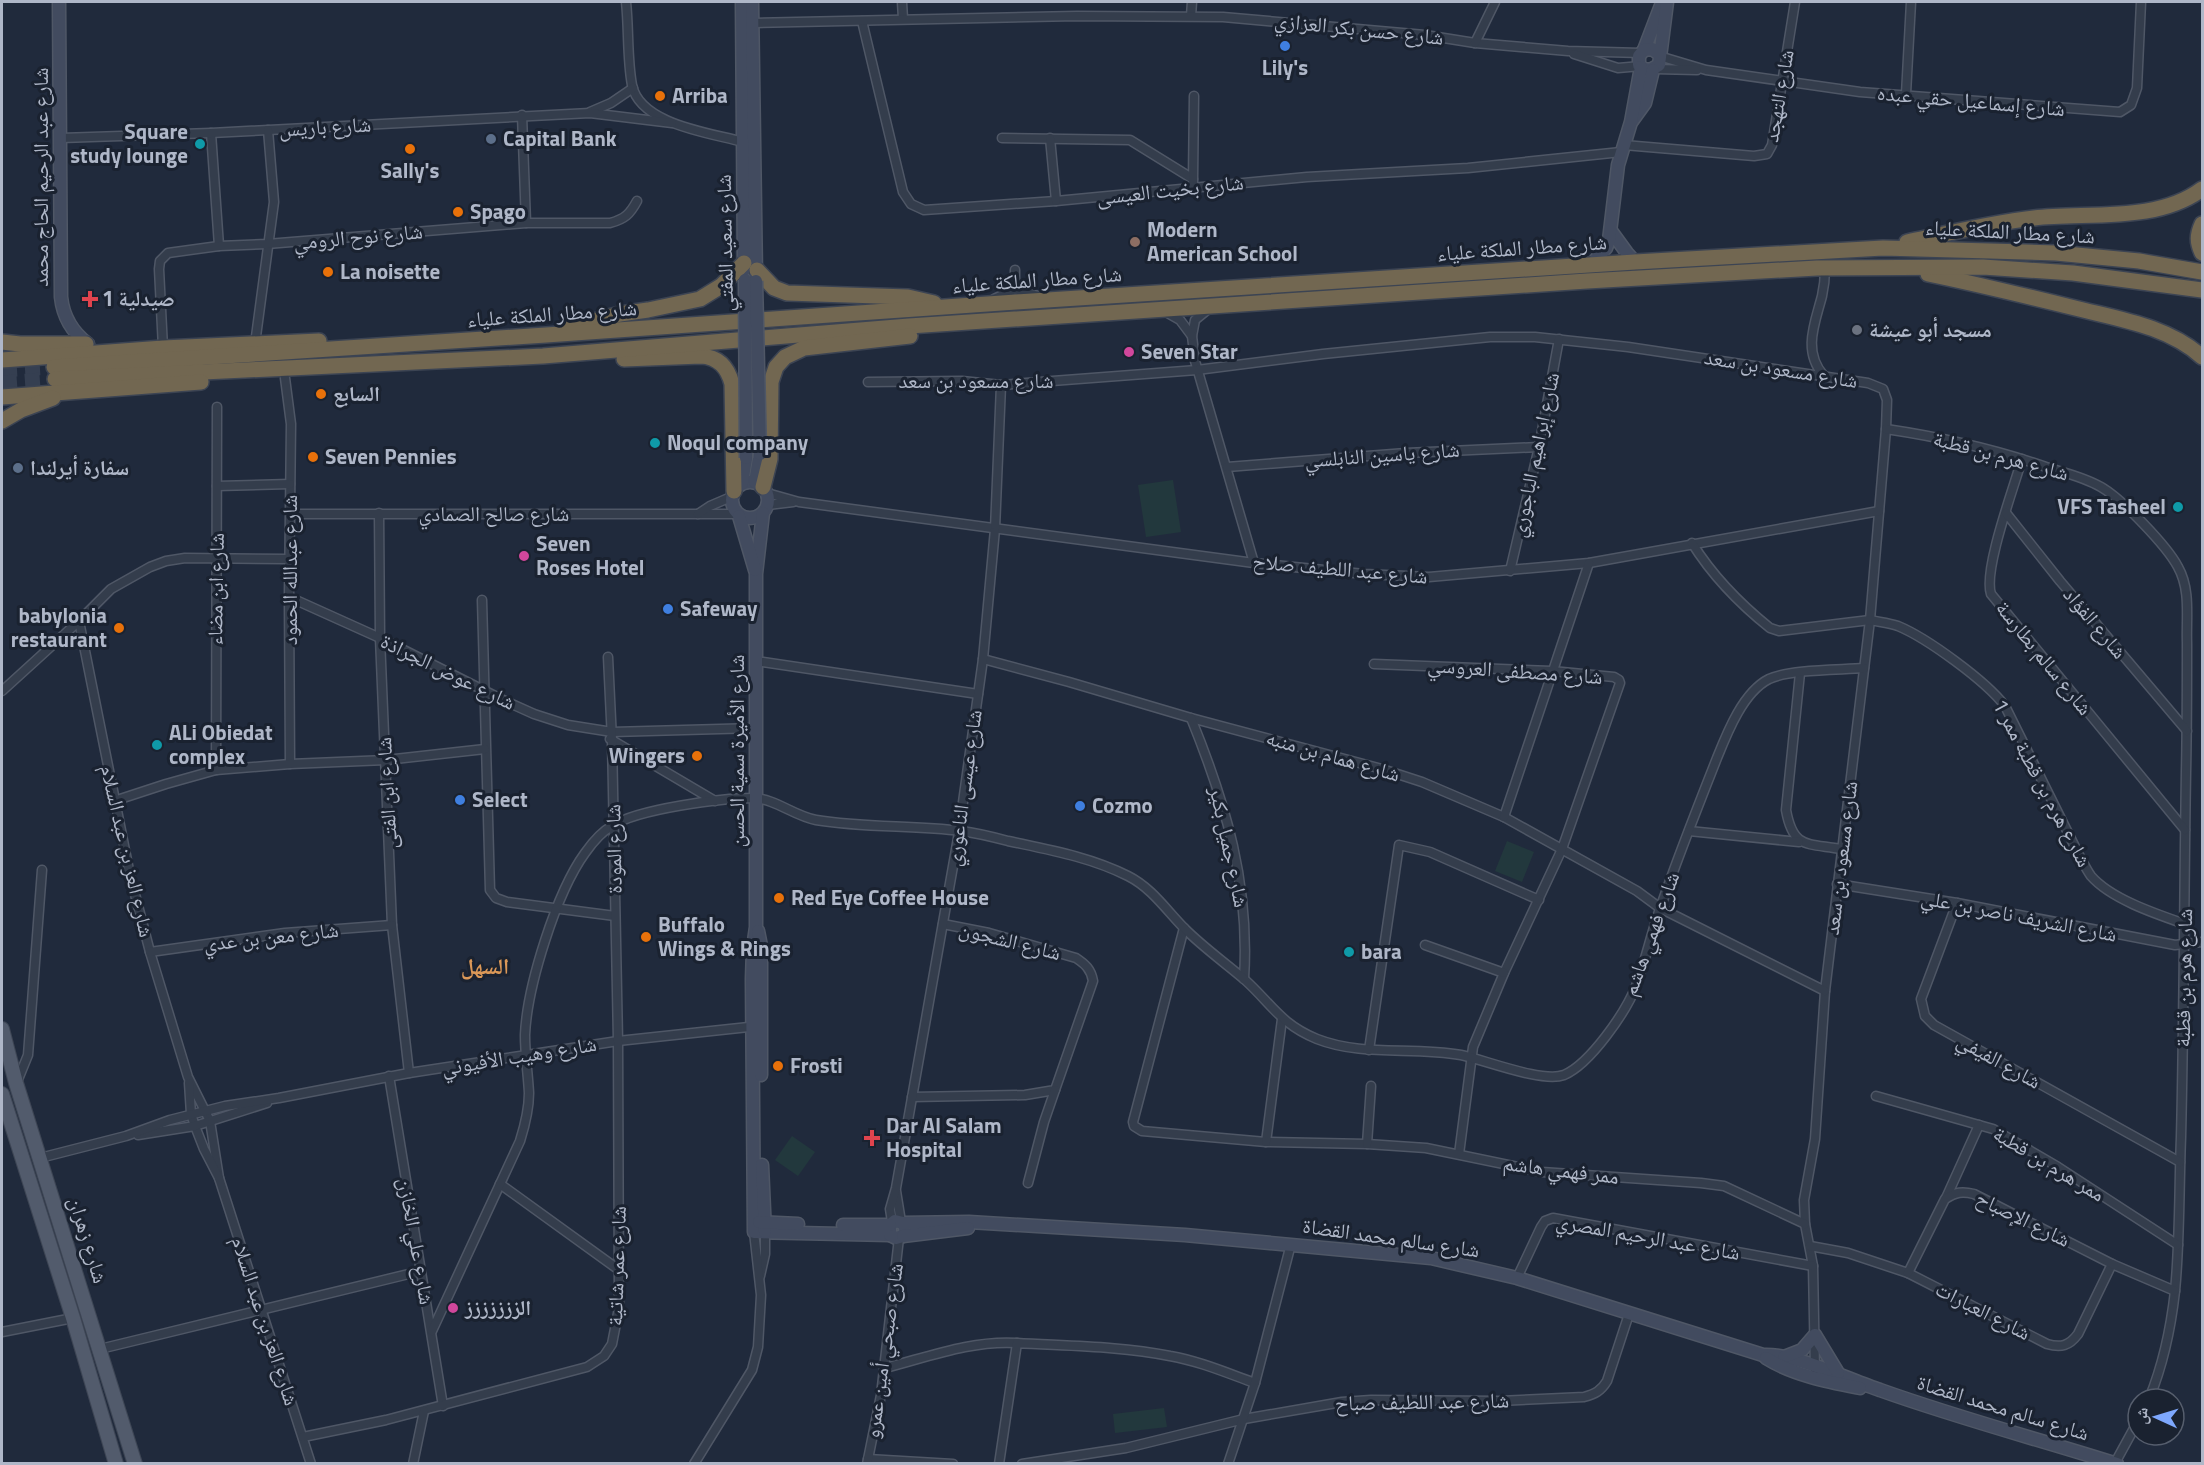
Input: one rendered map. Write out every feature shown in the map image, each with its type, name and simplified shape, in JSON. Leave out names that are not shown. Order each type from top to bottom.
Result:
[{"type":"highway","points":[[1882,248],[1933,236],[2032,219],[2144,212],[2176,205],[2191,198],[2202,189]]},
{"type":"highway","points":[[2202,224],[2198,232],[2198,242],[2202,253]]},
{"type":"highway","name":"شارع مطار الملكة علياء","points":[[2202,272],[2139,261],[2056,253],[1882,248],[1053,299],[376,347],[54,373],[543,356],[950,324],[1575,282],[1825,268],[1983,267],[2073,273],[2202,290]]},
{"type":"highway","points":[[1889,267],[1985,285],[2148,327],[2176,339],[2202,357]]},
{"type":"highway","points":[[546,335],[611,316],[700,299],[721,286],[750,274],[787,293],[908,297],[948,307]]},
{"type":"highway","points":[[763,496],[770,459],[771,382],[776,367],[785,357],[804,348],[917,336],[950,324]]},
{"type":"highway","points":[[2,360],[294,341],[353,342],[376,347]]},
{"type":"highway","points":[[2,342],[88,344],[128,351]]},
{"type":"highway","points":[[543,356],[583,361],[701,356],[718,360],[728,371],[732,384],[736,490]]},
{"type":"highway","points":[[2,397],[331,374],[367,363]]},
{"type":"highway","points":[[2,422],[21,410],[68,393]]},
{"type":"main road","name":"شارع زهران","points":[[2,1029],[16,1083],[135,1464]]},
{"type":"main road","name":"شارع زهران","points":[[2,1094],[73,1318],[116,1464]]},
{"type":"street","name":"شارع عبد الرحيم الحاج محمد","points":[[59,2],[62,297],[66,318],[73,330],[88,344]]},
{"type":"street","points":[[626,2],[633,87],[646,107],[672,123],[743,142]]},
{"type":"street","name":"شارع سعيد المفتي","points":[[742,2],[743,142],[763,496]]},
{"type":"street","name":"شارع سعيد المفتي","points":[[736,490],[746,458],[752,2]]},
{"type":"street","points":[[902,2],[903,19]]},
{"type":"street","points":[[1191,16],[1192,2]]},
{"type":"street","points":[[1475,43],[1495,2]]},
{"type":"street","points":[[1659,55],[1665,2]]},
{"type":"street","points":[[1591,265],[1606,248],[1611,231],[1616,176],[1646,62],[1665,2]]},
{"type":"street","name":"شارع التهجد","points":[[1623,148],[1754,156],[1767,154],[1772,145],[1795,2]]},
{"type":"street","points":[[1906,94],[1911,2]]},
{"type":"street","name":"شارع إسماعيل حقي عبده","points":[[1646,62],[1860,92],[2049,107],[2123,110],[2134,100],[2137,88],[2141,2]]},
{"type":"street","name":"شارع حسن بكر العزازي","points":[[753,23],[1077,16],[1191,16],[1263,19],[1568,51],[1646,62]]},
{"type":"street","name":"شارع بخيت العيسى","points":[[862,21],[903,192],[916,208],[931,211],[1056,201],[1193,183],[1468,168],[1623,148]]},
{"type":"street","points":[[1646,62],[1652,49],[1659,55]]},
{"type":"street","name":"شارع حسن بكر العزازي","points":[[1568,51],[1618,68],[1646,62]]},
{"type":"street","name":"شارع إسماعيل حقي عبده","points":[[1659,55],[1706,70]]},
{"type":"street","name":"شارع باريس","points":[[590,113],[611,103],[633,87]]},
{"type":"street","points":[[1193,183],[1194,96]]},
{"type":"street","name":"شارع باريس","points":[[61,138],[211,133],[590,113],[672,123]]},
{"type":"street","points":[[522,115],[526,223]]},
{"type":"street","points":[[255,344],[274,202],[268,130]]},
{"type":"street","points":[[211,133],[219,246]]},
{"type":"street","points":[[1002,138],[1132,141],[1193,183]]},
{"type":"street","points":[[1050,138],[1056,201]]},
{"type":"street","name":"شارع نوح الرومي","points":[[163,348],[159,304],[160,261],[168,253],[219,246],[526,223],[610,223],[622,220],[629,215],[637,201]]},
{"type":"street","points":[[1611,231],[1635,262]]},
{"type":"street","points":[[1824,376],[1815,362],[1812,343],[1813,323],[1824,286],[1825,268]]},
{"type":"street","points":[[1015,270],[1015,289]]},
{"type":"street","points":[[978,305],[1015,289],[1053,299]]},
{"type":"street","points":[[1211,308],[1195,320],[1192,336],[1197,370],[1254,563]]},
{"type":"street","points":[[1164,310],[1180,320],[1192,336]]},
{"type":"street","name":"شارع مسعود بن سعد","points":[[868,382],[962,381],[1001,385],[1197,370],[1466,338],[1513,337],[1559,339],[1689,355],[1868,383],[1883,389],[1887,400],[1886,429],[1870,620],[1825,990],[1815,1139],[1804,1200],[1805,1224],[1813,1266],[1815,1372]]},
{"type":"street","name":"شارع إبراهيم الباجوري","points":[[1510,570],[1539,447],[1559,339]]},
{"type":"street","name":"شارع عبدالله الحمود","points":[[285,378],[291,424],[290,764]]},
{"type":"street","name":"شارع عيسى الناعوري","points":[[897,1229],[896,1188],[959,830],[983,659],[995,529],[1001,385]]},
{"type":"street","name":"شارع ابن مضاء","points":[[216,770],[217,407]]},
{"type":"street","name":"شارع هرم بن قطبة","points":[[1886,429],[1930,436],[2022,459],[2088,480],[2121,501],[2147,529],[2178,566],[2186,588],[2185,924],[2178,1245],[2175,1291],[2169,1331],[2153,1387]]},
{"type":"street","name":"شارع ياسين النابلسي","points":[[1227,467],[1406,453],[1539,447]]},
{"type":"street","name":"شارع سالم بطارسة","points":[[2022,459],[1989,577],[1991,594],[2185,830]]},
{"type":"street","points":[[217,486],[290,484]]},
{"type":"street","points":[[736,490],[763,496],[751,519],[738,515]]},
{"type":"street","name":"شارع الأميرة سمية الحسن","points":[[736,490],[731,503],[738,515],[756,574]]},
{"type":"street","name":"شارع صالح الصمادي","points":[[698,514],[736,490]]},
{"type":"street","name":"شارع عبد اللطيف صلاح","points":[[763,496],[1254,563],[1364,574],[1429,577],[1589,563],[1879,511]]},
{"type":"street","name":"شارع الأميرة سمية الحسن","points":[[698,1462],[752,1370],[760,1340],[760,1276],[765,1254],[759,1227],[755,1162],[761,941],[756,927],[756,574],[763,496]]},
{"type":"street","name":"شارع ابن الفتى","points":[[379,513],[380,638],[392,925],[409,1073]]},
{"type":"street","name":"شارع الفؤاد","points":[[2006,513],[2060,581],[2187,731]]},
{"type":"street","name":"شارع صالح الصمادي","points":[[291,514],[738,515]]},
{"type":"street","points":[[1692,543],[1704,563],[1719,580],[1775,630],[1870,620]]},
{"type":"street","points":[[2,691],[111,590],[150,567],[166,561],[185,558],[289,559]]},
{"type":"street","points":[[1504,817],[1589,563]]},
{"type":"street","name":"شارع عوض الجراذة","points":[[289,597],[380,638],[534,714],[568,725],[612,736],[756,728]]},
{"type":"street","points":[[482,600],[490,890],[496,898],[507,902],[615,916]]},
{"type":"street","name":"شارع هرم بن قطبة ممر 1","points":[[1870,620],[1899,627],[1940,652],[1993,693],[2004,706],[2092,877],[2119,896],[2156,914],[2185,924]]},
{"type":"street","name":"شارع العز بن عبد السلام","points":[[79,621],[114,801],[150,952],[188,1077],[210,1121],[219,1178],[311,1464]]},
{"type":"street","name":"شارع المودة","points":[[608,657],[612,736],[618,1041]]},
{"type":"street","name":"شارع همام بن منبه","points":[[983,659],[1390,771],[1444,791],[1504,817],[1637,891],[1660,908],[1825,990]]},
{"type":"street","points":[[756,661],[978,694]]},
{"type":"street","name":"شارع مصطفى العروسي","points":[[1374,664],[1552,671],[1614,677],[1619,680],[1620,683],[1562,849]]},
{"type":"street","name":"شارع فهمي هاشم","points":[[757,798],[815,820],[959,830],[1067,853],[1135,880],[1214,956],[1244,979],[1282,1019],[1298,1030],[1348,1049],[1444,1053],[1470,1057],[1538,1076],[1551,1077],[1565,1074],[1588,1058],[1634,991],[1660,908],[1725,737],[1748,697],[1764,681],[1785,674],[1864,668]]},
{"type":"street","points":[[1800,673],[1786,810],[1791,831],[1796,839],[1803,842]]},
{"type":"street","name":"شارع جميل بكير","points":[[1191,718],[1222,800],[1235,856],[1245,920],[1244,979]]},
{"type":"street","points":[[612,736],[715,801]]},
{"type":"street","points":[[114,801],[216,770],[386,760],[485,749]]},
{"type":"street","points":[[432,1331],[525,1125],[529,1096],[525,1028],[531,994],[557,908],[579,862],[589,847],[614,824],[645,813],[715,801],[757,798]]},
{"type":"street","points":[[1689,831],[1803,842],[1841,849]]},
{"type":"street","points":[[1370,1050],[1399,845],[1430,852],[1539,900]]},
{"type":"street","points":[[1459,1154],[1470,1057],[1504,973],[1562,849]]},
{"type":"street","points":[[16,1083],[28,1055],[42,870]]},
{"type":"street","name":"شارع الشريف ناصر بن علي","points":[[1837,884],[1957,903],[2166,944],[2184,946],[2202,943]]},
{"type":"street","name":"شارع الفيفي","points":[[1957,903],[1921,999],[1925,1017],[1934,1025],[2180,1162]]},
{"type":"street","name":"شارع الشجون","points":[[943,924],[1046,948],[1076,958],[1092,972],[1094,981],[1092,990],[1044,1122],[1028,1183]]},
{"type":"street","name":"شارع معن بن عدي","points":[[150,952],[285,933],[392,925]]},
{"type":"street","name":"ممر فهمي هاشم","points":[[1184,928],[1133,1122],[1134,1126],[1142,1131],[1266,1142],[1426,1148],[1542,1172],[1724,1186],[1805,1224]]},
{"type":"street","points":[[1425,945],[1504,973]]},
{"type":"street","points":[[1266,1142],[1282,1019]]},
{"type":"street","name":"شارع وهيب الأفيوني","points":[[40,1158],[126,1136],[205,1110],[389,1076],[618,1041],[757,1026]]},
{"type":"street","name":"شارع عمر شاتية","points":[[303,1437],[443,1406],[587,1367],[604,1356],[612,1344],[619,1308],[618,1041]]},
{"type":"street","name":"شارع علي الخازن","points":[[389,1076],[443,1406]]},
{"type":"street","name":"شارع العز بن عبد السلام","points":[[188,1077],[191,1114],[204,1149],[219,1178]]},
{"type":"street","points":[[1367,1144],[1371,1086]]},
{"type":"street","points":[[912,1096],[1025,1095],[1055,1090]]},
{"type":"street","name":"ممر هرم بن قطبة","points":[[1876,1096],[1994,1129],[2058,1167],[2178,1245]]},
{"type":"street","name":"شارع وهيب الأفيوني","points":[[126,1136],[195,1126],[279,1098]]},
{"type":"street","points":[[1945,1199],[1979,1125]]},
{"type":"street","points":[[500,1184],[619,1270]]},
{"type":"street","name":"شارع الإصباح","points":[[1908,1273],[1945,1199],[1960,1192],[1974,1194],[2112,1264],[2175,1291]]},
{"type":"street","name":"شارع عبد الرحيم المصري","points":[[1517,1278],[1541,1227],[1545,1221],[1552,1218],[1813,1266]]},
{"type":"street","name":"شارع سالم محمد القضاة","points":[[759,1227],[897,1229],[969,1221],[1219,1237],[1431,1258],[1517,1278],[1763,1355],[1783,1357],[1853,1387],[1878,1390]]},
{"type":"street","name":"شارع صبحي أمين عمرو","points":[[867,1461],[885,1368],[897,1229]]},
{"type":"street","points":[[1228,1464],[1255,1383],[1291,1244]]},
{"type":"street","name":"شارع العبارات","points":[[1810,1246],[1848,1253],[1908,1273],[1972,1307],[2058,1347],[2072,1342],[2078,1334],[2112,1264]]},
{"type":"street","points":[[100,1349],[421,1271]]},
{"type":"street","name":"شارع عبد اللطيف صباح","points":[[1022,1464],[1126,1448],[1244,1419],[1342,1402],[1371,1400],[1499,1401],[1584,1397],[1602,1389],[1607,1381],[1629,1314]]},
{"type":"street","points":[[2,1332],[73,1318]]},
{"type":"street","points":[[1783,1357],[1802,1350],[1815,1335],[1838,1373]]},
{"type":"street","points":[[885,1368],[978,1344],[1017,1343],[1135,1350],[1194,1361],[1255,1383]]},
{"type":"street","points":[[999,1464],[1017,1343]]},
{"type":"street","name":"شارع سالم محمد القضاة","points":[[1763,1355],[1783,1366],[1815,1372],[1838,1373],[1878,1390],[2116,1463]]},
{"type":"street","points":[[413,1464],[424,1411]]},
{"type":"street","points":[[2116,1463],[2126,1444]]},
{"type":"street","points":[[867,1461],[953,1464]]},
{"type":"green space","points":[[1173,480],[1181,532],[1146,537],[1138,485]]},
{"type":"green space","points":[[1507,841],[1534,852],[1522,882],[1495,871]]},
{"type":"green space","points":[[792,1136],[815,1152],[798,1176],[775,1160]]},
{"type":"green space","points":[[1164,1408],[1167,1427],[1115,1433],[1113,1414]]},
{"type":"tunnel","points":[[2,370],[54,367]]},
{"type":"tunnel","points":[[2,383],[55,379]]},
{"type":"place","name":"Lily's","points":[[1285,46]]},
{"type":"place","name":"Arriba","points":[[660,96]]},
{"type":"place","name":"Capital Bank","points":[[491,139]]},
{"type":"place","name":"Square study lounge","points":[[200,144]]},
{"type":"place","name":"Sally's","points":[[410,149]]},
{"type":"place","name":"Spago","points":[[458,212]]},
{"type":"place","name":"Modern American School","points":[[1135,242]]},
{"type":"place","name":"La noisette","points":[[328,272]]},
{"type":"place","name":"صيدلية 1","points":[[90,299]]},
{"type":"place","name":"مسجد أبو عيشة","points":[[1857,330]]},
{"type":"place","name":"Seven Star","points":[[1129,352]]},
{"type":"place","name":"السابع","points":[[321,394]]},
{"type":"place","name":"Noqul company","points":[[655,443]]},
{"type":"place","name":"Seven Pennies","points":[[313,457]]},
{"type":"place","name":"سفارة أيرلندا","points":[[18,468]]},
{"type":"place","name":"VFS Tasheel","points":[[2178,507]]},
{"type":"place","name":"Seven Roses Hotel","points":[[524,556]]},
{"type":"place","name":"Safeway","points":[[668,609]]},
{"type":"place","name":"babylonia restaurant","points":[[119,628]]},
{"type":"place","name":"ALi Obiedat complex","points":[[157,745]]},
{"type":"place","name":"Wingers","points":[[697,756]]},
{"type":"place","name":"Select","points":[[460,800]]},
{"type":"place","name":"Cozmo","points":[[1080,806]]},
{"type":"place","name":"Red Eye Coffee House","points":[[779,898]]},
{"type":"place","name":"Buffalo Wings & Rings","points":[[646,937]]},
{"type":"place","name":"bara","points":[[1349,952]]},
{"type":"place","name":"Frosti","points":[[778,1066]]},
{"type":"place","name":"Dar Al Salam Hospital","points":[[872,1138]]},
{"type":"place","name":"الززززززز","points":[[453,1308]]},
{"type":"district","name":"السهل","points":[[485,966]]}]
